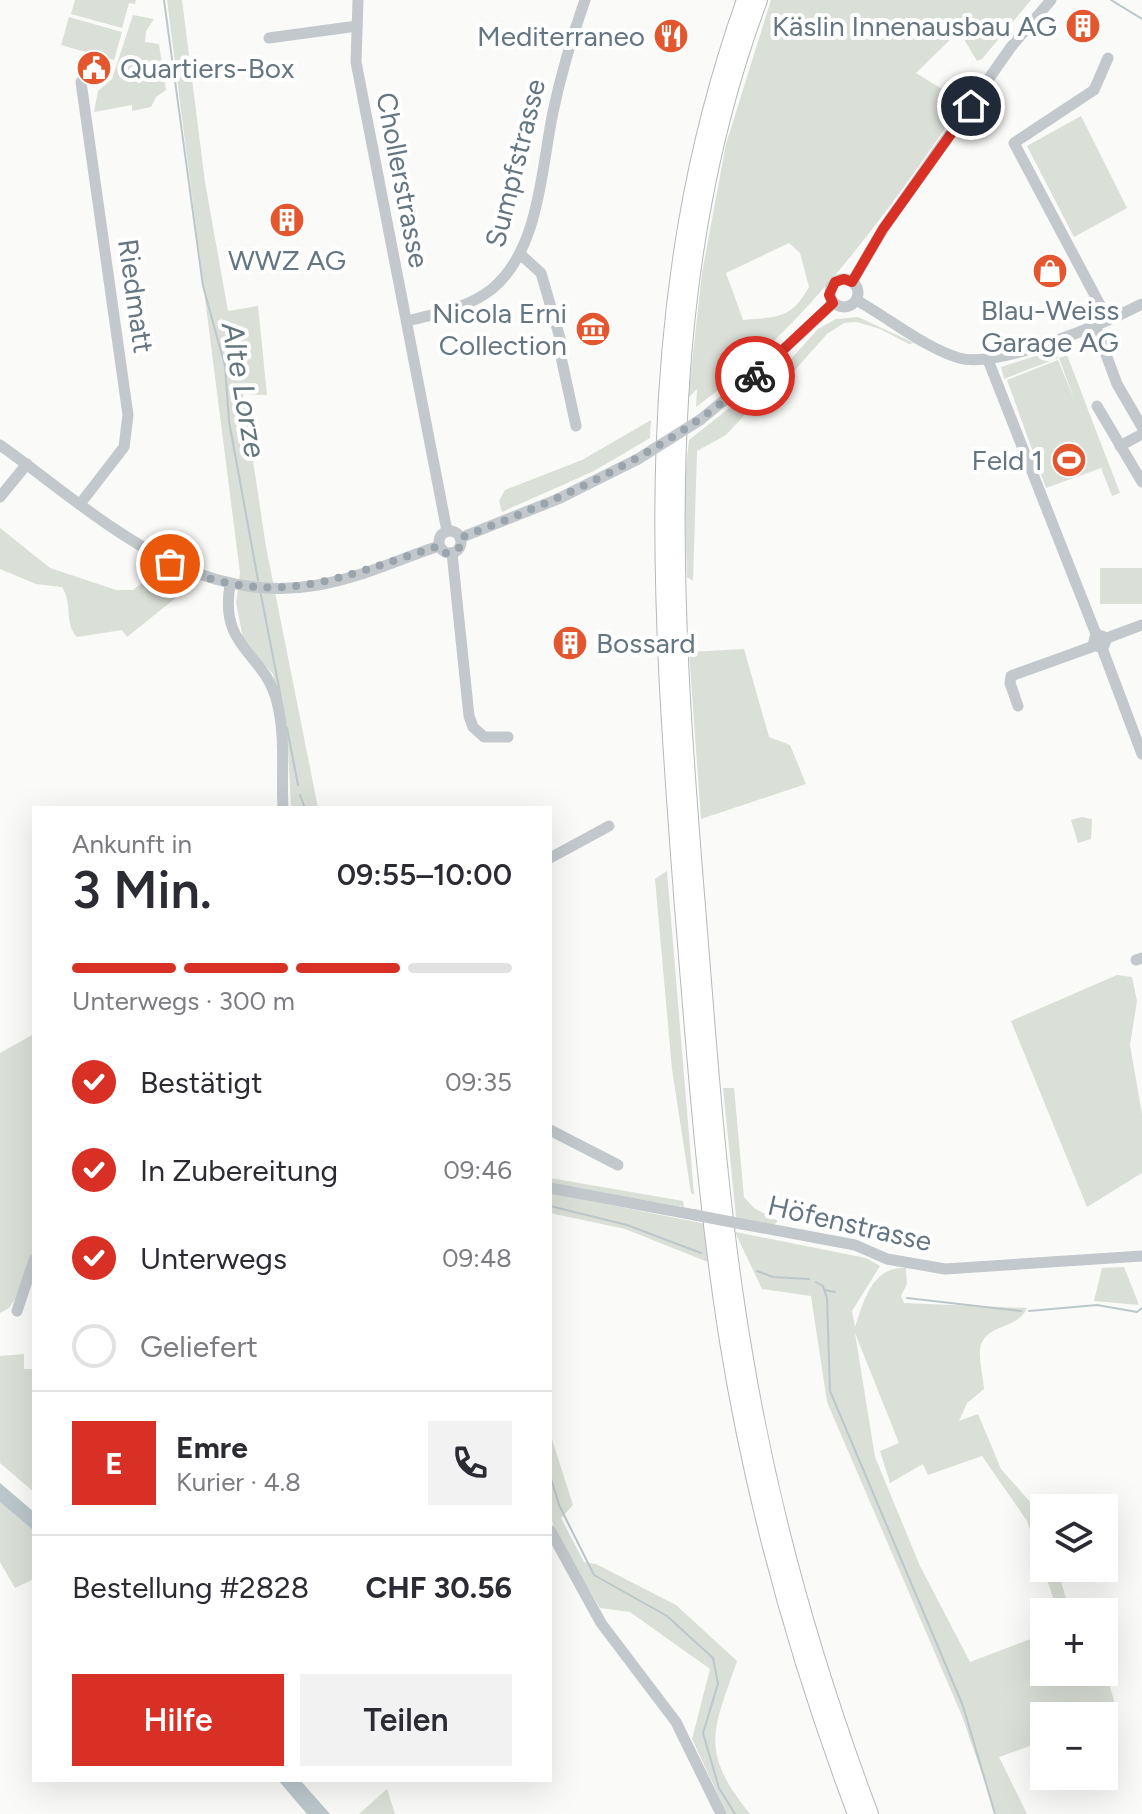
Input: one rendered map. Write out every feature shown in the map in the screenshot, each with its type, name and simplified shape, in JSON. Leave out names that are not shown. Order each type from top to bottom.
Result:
[{"type":"highway","points":[[745,0],[713,98],[695,172],[670,331],[662,521],[668,708],[705,1159],[731,1355],[770,1542],[813,1690],[856,1814]]},
{"type":"highway","points":[[759,0],[713,151],[686,300],[675,464],[680,687],[719,1166],[742,1340],[766,1468],[796,1590],[833,1711],[870,1814]]},
{"type":"street","name":"Chollerstrasse","points":[[358,0],[356,62],[447,531]]},
{"type":"street","name":"Sumpfstrasse","points":[[407,321],[458,307],[482,296],[504,277],[520,254],[531,222],[561,78],[585,0]]},
{"type":"street","points":[[852,282],[883,229],[1011,47],[1051,0]]},
{"type":"street","points":[[269,38],[357,26]]},
{"type":"street","points":[[1108,58],[1094,90],[1014,143],[1108,320]]},
{"type":"street","name":"Riedmatt","points":[[80,504],[124,447],[128,415],[81,82]]},
{"type":"street","points":[[520,254],[541,273],[562,345],[561,357],[576,426]]},
{"type":"street","points":[[844,279],[852,282],[857,290],[856,300],[846,308],[833,303],[829,295],[835,282],[844,279]]},
{"type":"street","points":[[856,300],[947,352],[973,360],[988,360],[1095,325],[1142,304]]},
{"type":"street","points":[[460,538],[558,499],[638,459],[700,420],[766,366],[833,303]]},
{"type":"street","points":[[1095,325],[1117,384],[1142,427]]},
{"type":"street","points":[[988,360],[1142,754]]},
{"type":"street","points":[[1097,406],[1142,482]]},
{"type":"street","points":[[1120,446],[1142,434]]},
{"type":"street","points":[[0,445],[156,557],[236,585],[286,589],[336,581],[439,546],[452,553]]},
{"type":"street","points":[[0,497],[27,464]]},
{"type":"street","points":[[439,546],[440,536],[447,531],[460,538]]},
{"type":"street","points":[[452,553],[459,548],[460,538]]},
{"type":"street","points":[[452,553],[469,716],[473,727],[484,737],[508,737]]},
{"type":"street","points":[[236,585],[228,608],[233,632],[269,682],[277,702],[282,734],[283,806]]},
{"type":"street","points":[[1018,706],[1010,683],[1011,676],[1142,625]]},
{"type":"street","points":[[552,857],[609,826]]},
{"type":"street","points":[[552,1131],[618,1165]]},
{"type":"street","name":"Höfenstrasse","points":[[552,1188],[855,1245],[887,1259],[945,1269],[1142,1256]]},
{"type":"street","points":[[17,1311],[32,1266]]},
{"type":"street","points":[[552,1534],[601,1623],[676,1722],[721,1814]]},
{"type":"shaded area","points":[[75,0],[136,0],[135,4],[129,3],[122,28],[71,14]]},
{"type":"shaded area","points":[[167,0],[182,0],[205,182],[228,311],[258,306],[267,395],[243,394],[266,547],[318,806],[291,806],[288,748],[273,674],[244,643],[236,603],[240,573]]},
{"type":"shaded area","points":[[771,0],[1031,0],[982,59],[977,61],[959,31],[916,73],[963,102],[875,226],[809,305],[774,341],[696,407],[697,389],[688,398],[702,273],[726,144]],"holes":[[[789,243],[800,253],[809,287],[796,305],[775,317],[743,320],[726,273]]]},
{"type":"shaded area","points":[[133,15],[154,19],[146,31],[145,42],[159,44],[166,90],[156,97],[151,107],[132,111],[132,105],[94,112],[98,91],[112,79]]},
{"type":"shaded area","points":[[69,17],[122,32],[114,60],[61,45]]},
{"type":"shaded area","points":[[1081,116],[1127,208],[1074,237],[1027,146]]},
{"type":"shaded area","points":[[858,317],[914,343],[909,344],[880,329],[857,322],[844,323],[827,334],[786,380],[750,409],[726,435],[697,451],[693,581],[687,577],[684,486],[689,440],[790,360],[818,329],[836,319]]},
{"type":"shaded area","points":[[1057,349],[1058,358],[1004,379],[1001,367]]},
{"type":"shaded area","points":[[1067,355],[1120,493],[1112,496],[1101,468],[1046,488],[1007,380],[1058,360],[1075,401],[1059,358]]},
{"type":"shaded area","points":[[651,420],[650,438],[594,471],[502,512],[499,501],[505,490],[582,460]]},
{"type":"shaded area","points":[[0,528],[50,568],[116,590],[133,590],[145,581],[153,566],[193,584],[127,637],[122,630],[77,637],[71,626],[62,587],[36,584],[0,569]]},
{"type":"shaded area","points":[[1100,568],[1142,568],[1142,604],[1100,604]]},
{"type":"shaded area","points":[[744,649],[769,737],[790,745],[806,784],[701,819],[689,652]]},
{"type":"shaded area","points":[[1082,817],[1092,819],[1091,839],[1078,843],[1071,820]]},
{"type":"shaded area","points":[[667,871],[694,1195],[691,1193],[672,1069],[655,879]]},
{"type":"shaded area","points":[[1117,975],[1132,977],[1137,1001],[1130,1045],[1142,1114],[1142,1173],[1087,1207],[1011,1021]]},
{"type":"shaded area","points":[[32,1035],[32,1258],[16,1298],[9,1308],[0,1313],[0,1053]]},
{"type":"shaded area","points":[[723,1088],[734,1088],[744,1197],[754,1208],[778,1221],[774,1225],[736,1217]]},
{"type":"shaded area","points":[[552,1178],[683,1201],[684,1207],[552,1183]]},
{"type":"shaded area","points":[[552,1193],[706,1224],[708,1262],[625,1229],[552,1213]]},
{"type":"shaded area","points":[[735,1232],[866,1258],[880,1266],[852,1311],[855,1327],[871,1287],[877,1279],[894,1269],[906,1268],[907,1284],[901,1296],[904,1303],[1027,1308],[1016,1320],[994,1331],[983,1341],[980,1354],[984,1389],[967,1403],[959,1421],[978,1414],[1001,1469],[1030,1502],[1030,1530],[982,1456],[928,1475],[923,1464],[890,1483],[880,1451],[899,1443],[855,1333],[875,1457],[920,1566],[970,1662],[1030,1639],[1030,1686],[1110,1686],[1114,1702],[1030,1702],[1030,1746],[999,1757],[1027,1814],[996,1814],[962,1716],[827,1402],[811,1296],[762,1289]]},
{"type":"shaded area","points":[[1124,1267],[1139,1305],[1094,1301],[1102,1268]]},
{"type":"shaded area","points":[[24,1354],[24,1369],[32,1369],[32,1490],[0,1463],[0,1356]]},
{"type":"shaded area","points":[[552,1439],[573,1505],[561,1518],[584,1562],[596,1564],[676,1605],[737,1661],[715,1740],[723,1773],[750,1814],[727,1814],[692,1739],[710,1669],[630,1612],[600,1608],[558,1538],[552,1521]]},
{"type":"shaded area","points":[[0,1483],[32,1510],[32,1529],[0,1502]]},
{"type":"shaded area","points":[[0,1502],[32,1529],[32,1580],[15,1588],[0,1562]]},
{"type":"shaded area","points":[[1048,1582],[1061,1582],[1066,1598],[1053,1598]]},
{"type":"shaded area","points":[[280,1782],[302,1782],[330,1814],[307,1814]]},
{"type":"shaded area","points":[[387,1789],[395,1814],[359,1814]]},
{"type":"waterway","name":"Alte Lorze","points":[[164,0],[203,286],[225,366],[229,421],[258,580]]},
{"type":"waterway","points":[[1111,0],[1142,19]]},
{"type":"waterway","name":"Alte Lorze","points":[[260,590],[281,698]]},
{"type":"waterway","name":"Alte Lorze","points":[[287,728],[298,785]]},
{"type":"waterway","name":"Alte Lorze","points":[[300,795],[304,806]]},
{"type":"waterway","points":[[552,1206],[627,1225],[701,1253]]},
{"type":"waterway","points":[[757,1271],[773,1277],[809,1279]]},
{"type":"waterway","points":[[816,1282],[823,1286],[827,1298],[830,1391],[963,1706],[995,1814]]},
{"type":"waterway","points":[[824,1290],[835,1292]]},
{"type":"waterway","points":[[907,1298],[1021,1311]]},
{"type":"waterway","points":[[1029,1311],[1097,1305],[1137,1312],[1142,1308]]},
{"type":"waterway","name":"Alte Lorze","points":[[552,1482],[559,1505],[594,1575],[667,1616],[713,1658],[718,1684],[703,1733],[719,1788],[735,1814]]},
{"type":"way so far","points":[[170,564],[230,585],[286,589],[336,581],[439,546],[446,553],[454,552],[459,548],[460,538],[558,499],[638,459],[700,420],[755,376]]},
{"type":"place","name":"Käslin Innenausbau AG","points":[[1083,26]]},
{"type":"place","name":"Mediterraneo","points":[[671,36]]},
{"type":"place","name":"Quartiers-Box","points":[[94,68]]},
{"type":"place","name":"WWZ AG","points":[[287,220]]},
{"type":"place","name":"Blau-Weiss Garage AG","points":[[1050,271]]},
{"type":"place","name":"Nicola Erni Collection","points":[[593,329]]},
{"type":"place","name":"Feld 1","points":[[1069,460]]},
{"type":"place","name":"Bossard","points":[[570,643]]},
{"type":"route","points":[[755,376],[833,303],[829,295],[835,282],[844,279],[852,282],[883,229],[971,106]]}]
